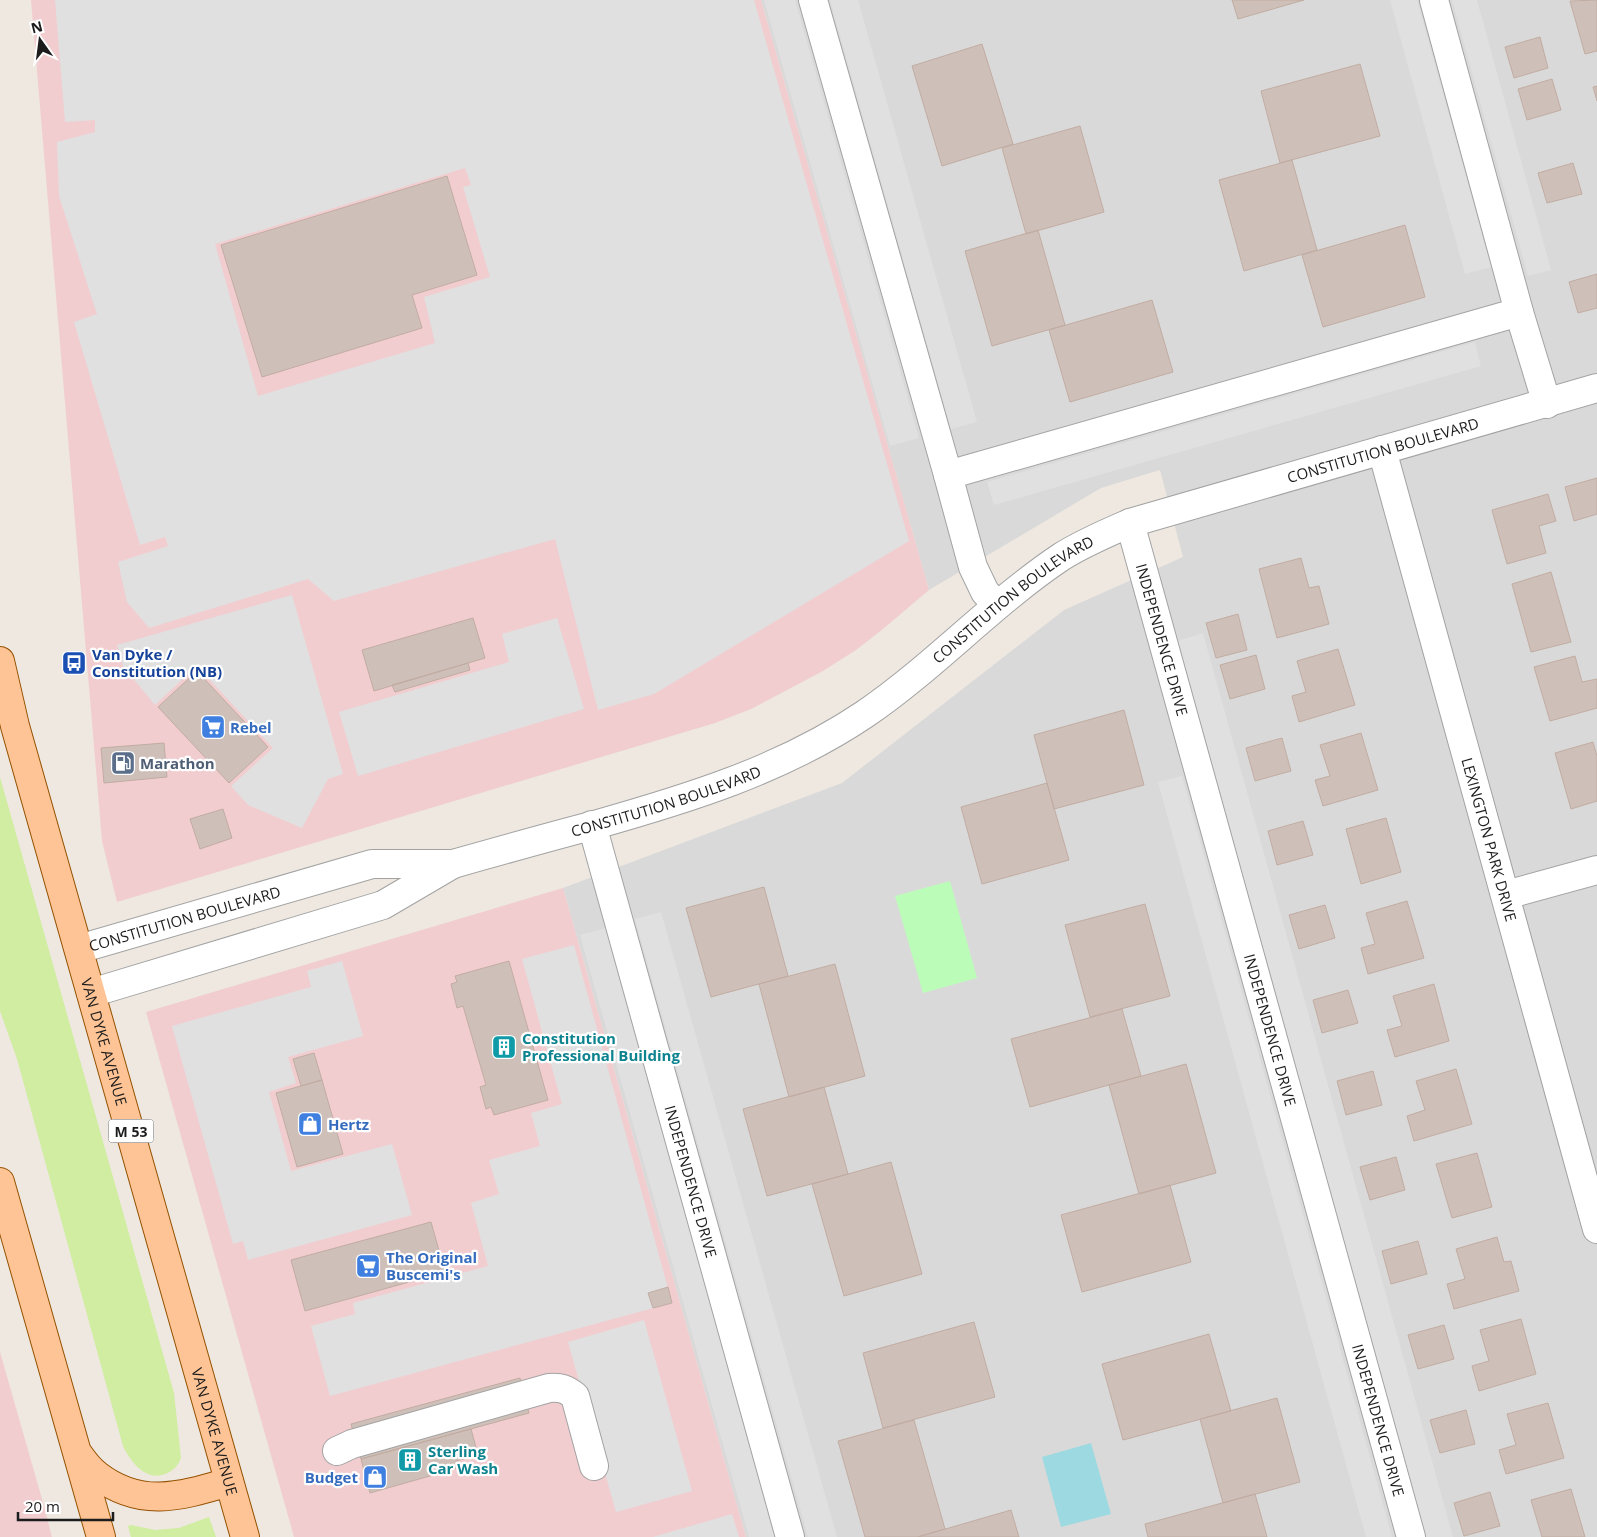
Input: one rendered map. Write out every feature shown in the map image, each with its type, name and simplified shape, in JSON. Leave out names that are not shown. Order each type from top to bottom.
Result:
[{"type":"main road","name":"VAN DYKE AVENUE","points":[[0,661],[15,726],[92,993],[244,1537]]},
{"type":"main road","points":[[0,1182],[101,1537]]},
{"type":"main road","points":[[78,1454],[96,1474],[116,1487],[139,1495],[159,1498],[179,1496],[230,1482]]},
{"type":"street","points":[[813,0],[973,567],[985,592],[997,605]]},
{"type":"street","points":[[1434,0],[1519,312],[1547,404]]},
{"type":"street","points":[[948,475],[1519,312]]},
{"type":"street","name":"CONSTITUTION BOULEVARD","points":[[92,993],[383,905],[453,864],[696,795],[757,772],[810,748],[864,714],[918,675],[997,605],[1063,556],[1096,538],[1130,523],[1597,388]]},
{"type":"street","name":"LEXINGTON PARK DRIVE","points":[[1382,450],[1597,1228]]},
{"type":"street","name":"INDEPENDENCE DRIVE","points":[[1130,523],[1412,1537]]},
{"type":"street","name":"INDEPENDENCE DRIVE","points":[[592,825],[790,1537]]},
{"type":"street","name":"CONSTITUTION BOULEVARD","points":[[79,949],[372,864],[453,864]]},
{"type":"street","points":[[1506,895],[1597,870]]},
{"type":"street","name":"CONSTITUTION BOULEVARD","points":[[289,888],[302,930]]},
{"type":"street","points":[[337,1451],[352,1444],[549,1388],[559,1387],[575,1396],[594,1466]]},
{"type":"shaded area","points":[[31,0],[761,0],[929,590],[856,650],[823,671],[751,709],[715,723],[117,902],[102,841]]},
{"type":"shaded area","points":[[55,0],[754,0],[909,541],[654,694],[598,710],[555,539],[334,601],[308,579],[149,628],[127,602],[118,562],[168,546],[165,537],[140,545],[74,322],[97,314],[59,196],[57,142],[95,132],[95,120],[65,122]],"holes":[[[465,168],[471,185],[463,187],[490,277],[424,297],[435,343],[258,396],[215,244]]]},
{"type":"shaded area","points":[[761,0],[1597,0],[1597,1537],[746,1537],[563,888],[842,783],[1064,610],[1183,557],[1160,470],[1101,488],[929,590]]},
{"type":"shaded area","points":[[764,0],[795,0],[919,438],[890,446]]},
{"type":"shaded area","points":[[830,0],[858,0],[977,422],[951,429]]},
{"type":"shaded area","points":[[1390,0],[1417,0],[1491,267],[1465,274]]},
{"type":"shaded area","points":[[1452,0],[1477,0],[1551,270],[1528,276]]},
{"type":"shaded area","points":[[1475,342],[1481,366],[994,505],[987,482]]},
{"type":"shaded area","points":[[292,595],[343,774],[328,779],[302,828],[248,805],[231,786],[273,748],[197,666],[155,705],[123,666],[117,645]]},
{"type":"shaded area","points":[[557,618],[584,709],[358,776],[339,712],[509,662],[502,634]]},
{"type":"shaded area","points":[[1203,633],[1453,1537],[1426,1537],[1178,641]]},
{"type":"shaded area","points":[[1182,776],[1392,1537],[1366,1537],[1158,782]]},
{"type":"shaded area","points":[[563,888],[746,1537],[294,1537],[146,1012]]},
{"type":"shaded area","points":[[661,912],[837,1537],[808,1537],[635,919]]},
{"type":"shaded area","points":[[606,928],[777,1537],[749,1537],[580,935]]},
{"type":"shaded area","points":[[574,945],[672,1303],[330,1396],[311,1326],[355,1314],[353,1303],[488,1266],[471,1203],[499,1194],[489,1160],[540,1146],[531,1113],[562,1104],[522,959]]},
{"type":"shaded area","points":[[342,961],[363,1036],[288,1057],[296,1083],[269,1092],[291,1171],[392,1144],[412,1215],[248,1260],[243,1241],[233,1244],[172,1026],[311,987],[307,971]]},
{"type":"shaded area","points":[[644,1320],[692,1491],[616,1512],[568,1342]]},
{"type":"shaded area","points":[[0,1352],[44,1506],[52,1537],[0,1537]]},
{"type":"shaded area","points":[[732,1514],[739,1537],[653,1537]]},
{"type":"green space","points":[[0,777],[174,1393],[181,1458],[173,1470],[158,1476],[145,1473],[134,1464],[123,1446],[17,1059],[0,1011]]},
{"type":"green space","points":[[950,881],[977,978],[923,993],[895,896]]},
{"type":"green space","points":[[209,1517],[216,1537],[131,1537],[128,1526],[155,1530],[179,1528]]},
{"type":"water","points":[[1091,1443],[1111,1514],[1061,1527],[1042,1457]]},
{"type":"building","points":[[1232,0],[1304,0],[1238,19]]},
{"type":"building","points":[[1597,0],[1597,51],[1585,54],[1570,1]]},
{"type":"building","points":[[1540,37],[1548,68],[1514,78],[1505,47]]},
{"type":"building","points":[[982,44],[1013,144],[942,166],[912,66]]},
{"type":"building","points":[[1360,64],[1380,136],[1280,163],[1261,91]]},
{"type":"building","points":[[1552,79],[1561,110],[1527,120],[1518,89]]},
{"type":"building","points":[[1597,86],[1597,101],[1593,87]]},
{"type":"building","points":[[1080,126],[1104,212],[1026,234],[1002,148]]},
{"type":"building","points":[[1292,160],[1317,250],[1244,271],[1219,180]]},
{"type":"building","points":[[1573,163],[1582,194],[1547,203],[1538,173]]},
{"type":"building","points":[[447,176],[477,275],[412,295],[422,328],[262,377],[221,245]]},
{"type":"building","points":[[1405,225],[1425,297],[1323,327],[1302,255]]},
{"type":"building","points":[[1038,230],[1065,325],[992,346],[965,251]]},
{"type":"building","points":[[1597,274],[1597,308],[1578,313],[1569,282]]},
{"type":"building","points":[[1152,300],[1173,372],[1070,402],[1049,330]]},
{"type":"building","points":[[1597,478],[1597,514],[1574,521],[1565,487]]},
{"type":"building","points":[[1548,494],[1556,521],[1539,526],[1546,553],[1507,564],[1492,510]]},
{"type":"building","points":[[1301,558],[1309,588],[1319,586],[1329,624],[1277,638],[1259,569]]},
{"type":"building","points":[[1551,572],[1571,642],[1531,652],[1512,584]]},
{"type":"building","points":[[1238,614],[1247,650],[1216,658],[1206,623]]},
{"type":"building","points":[[473,618],[485,658],[374,691],[362,650]]},
{"type":"building","points":[[1338,649],[1355,705],[1299,722],[1292,696],[1306,692],[1297,661]]},
{"type":"building","points":[[1256,655],[1265,689],[1230,699],[1220,665]]},
{"type":"building","points":[[1575,656],[1582,682],[1597,679],[1597,708],[1550,721],[1534,667]]},
{"type":"building","points":[[468,663],[470,670],[395,692],[392,685]]},
{"type":"building","name":"Rebel","points":[[197,671],[268,747],[229,783],[158,707]]},
{"type":"building","points":[[1124,710],[1144,785],[1054,809],[1034,735]]},
{"type":"building","points":[[1361,733],[1378,790],[1323,806],[1315,780],[1330,776],[1320,745]]},
{"type":"building","points":[[1282,738],[1291,771],[1255,781],[1246,748]]},
{"type":"building","points":[[1593,742],[1597,756],[1597,801],[1571,809],[1555,753]]},
{"type":"building","points":[[164,743],[167,777],[104,783],[101,748]]},
{"type":"building","points":[[1047,783],[1069,860],[982,884],[961,807]]},
{"type":"building","points":[[223,809],[232,838],[200,849],[190,819]]},
{"type":"building","points":[[1386,818],[1401,872],[1361,884],[1346,829]]},
{"type":"building","points":[[1303,821],[1313,855],[1277,865],[1268,831]]},
{"type":"building","points":[[764,887],[788,976],[711,997],[686,908]]},
{"type":"building","points":[[1407,901],[1424,958],[1368,974],[1361,948],[1375,944],[1366,913]]},
{"type":"building","points":[[1145,904],[1170,996],[1090,1017],[1065,925]]},
{"type":"building","points":[[1325,905],[1335,938],[1299,949],[1289,915]]},
{"type":"building","name":"Constitution Professional Building","points":[[509,961],[548,1100],[494,1115],[491,1107],[486,1109],[480,1087],[486,1085],[463,1006],[457,1008],[451,984],[457,982],[455,976]]},
{"type":"building","points":[[835,964],[865,1076],[789,1097],[759,984]]},
{"type":"building","points":[[1434,984],[1449,1041],[1395,1057],[1387,1030],[1402,1026],[1393,996]]},
{"type":"building","points":[[1348,990],[1358,1023],[1322,1033],[1313,1000]]},
{"type":"building","points":[[1122,1009],[1141,1076],[1030,1107],[1011,1039]]},
{"type":"building","points":[[314,1053],[322,1080],[301,1086],[293,1059]]},
{"type":"building","points":[[1186,1064],[1216,1173],[1139,1194],[1109,1085]]},
{"type":"building","points":[[1456,1069],[1472,1124],[1414,1141],[1407,1116],[1425,1110],[1416,1081]]},
{"type":"building","points":[[1373,1071],[1382,1105],[1346,1115],[1337,1081]]},
{"type":"building","name":"Hertz","points":[[322,1080],[343,1154],[297,1167],[276,1093]]},
{"type":"building","points":[[824,1087],[848,1174],[767,1196],[743,1109]]},
{"type":"building","points":[[1477,1153],[1492,1207],[1452,1218],[1436,1164]]},
{"type":"building","points":[[1396,1157],[1405,1190],[1370,1200],[1360,1167]]},
{"type":"building","points":[[891,1162],[922,1274],[844,1296],[812,1184]]},
{"type":"building","points":[[1170,1185],[1191,1262],[1082,1292],[1061,1215]]},
{"type":"building","name":"The Original Buscemi's","points":[[431,1222],[445,1272],[305,1311],[291,1260]]},
{"type":"building","points":[[1497,1237],[1504,1262],[1511,1261],[1519,1291],[1454,1309],[1447,1284],[1465,1279],[1456,1249]]},
{"type":"building","points":[[1418,1241],[1427,1274],[1391,1284],[1382,1251]]},
{"type":"building","points":[[668,1287],[672,1303],[653,1308],[648,1293]]},
{"type":"building","points":[[1521,1319],[1536,1374],[1479,1391],[1472,1366],[1489,1361],[1480,1330]]},
{"type":"building","points":[[974,1322],[995,1397],[883,1428],[863,1353]]},
{"type":"building","points":[[1444,1325],[1454,1359],[1418,1369],[1408,1335]]},
{"type":"building","points":[[1209,1334],[1231,1411],[1123,1440],[1102,1364]]},
{"type":"building","points":[[520,1378],[529,1413],[361,1459],[351,1424]]},
{"type":"building","points":[[1277,1398],[1300,1482],[1223,1503],[1200,1419]]},
{"type":"building","points":[[1548,1403],[1564,1458],[1506,1474],[1499,1450],[1516,1445],[1507,1414]]},
{"type":"building","points":[[1466,1410],[1475,1444],[1440,1453],[1430,1420]]},
{"type":"building","points":[[914,1420],[945,1529],[917,1537],[865,1537],[838,1441]]},
{"type":"building","name":"Sterling Car Wash","points":[[471,1429],[478,1455],[456,1461],[458,1468],[370,1493],[361,1459]]},
{"type":"building","points":[[1571,1489],[1585,1537],[1542,1537],[1531,1500]]},
{"type":"building","points":[[1490,1492],[1500,1526],[1464,1536],[1454,1503]]},
{"type":"building","points":[[1255,1494],[1267,1537],[1148,1537],[1145,1524]]},
{"type":"building","points":[[1011,1510],[1019,1537],[918,1537],[973,1521]]},
{"type":"place","name":"Van Dyke / Constitution (NB)","points":[[74,663]]},
{"type":"place","name":"Rebel","points":[[213,727]]},
{"type":"place","name":"Marathon","points":[[123,763]]},
{"type":"place","name":"Constitution Professional Building","points":[[504,1047]]},
{"type":"place","name":"Hertz","points":[[310,1124]]},
{"type":"place","name":"The Original Buscemi's","points":[[368,1266]]},
{"type":"place","name":"Sterling Car Wash","points":[[410,1460]]},
{"type":"place","name":"Budget","points":[[375,1477]]}]
